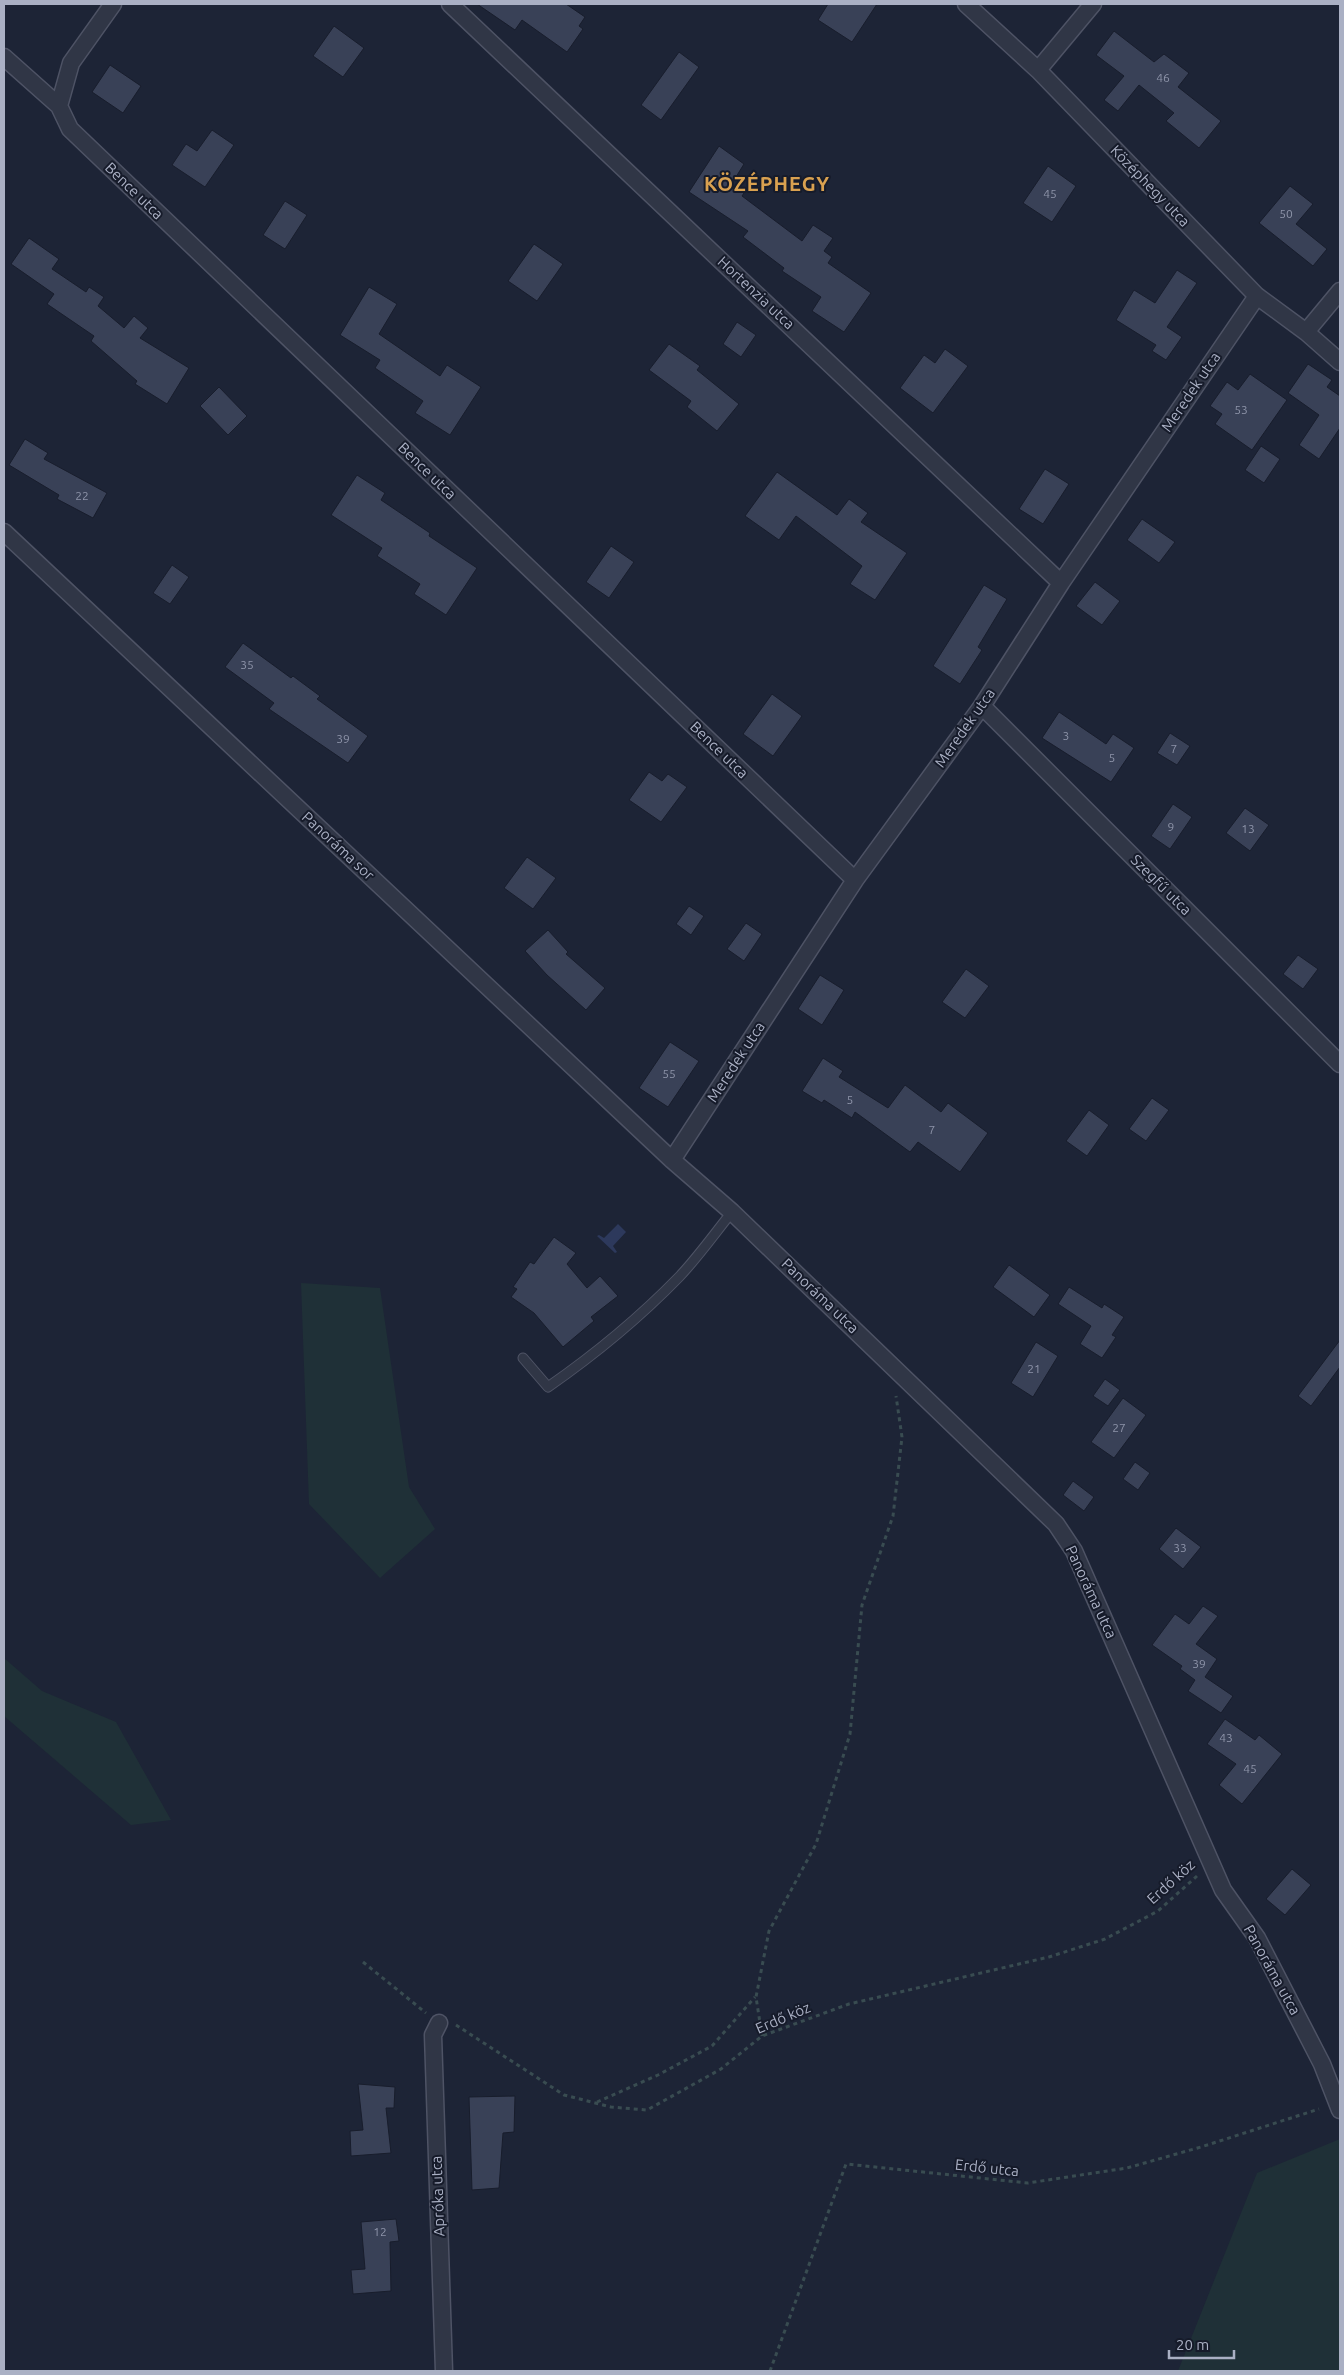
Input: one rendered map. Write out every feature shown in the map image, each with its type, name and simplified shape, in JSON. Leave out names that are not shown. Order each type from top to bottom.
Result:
[{"type":"street","points":[[59,106],[71,63],[113,4]]},
{"type":"street","name":"Hortenzia utca","points":[[450,4],[1061,583]]},
{"type":"street","name":"Középhegy utca","points":[[966,4],[1038,70],[1257,296],[1306,332],[1340,362]]},
{"type":"street","points":[[1038,70],[1093,4]]},
{"type":"street","name":"Bence utca","points":[[4,57],[59,106],[70,129],[856,880]]},
{"type":"street","points":[[1306,332],[1340,291]]},
{"type":"street","name":"Meredek utca","points":[[672,1160],[856,880],[982,706],[1061,583],[1257,296]]},
{"type":"street","name":"Panoráma sor","points":[[4,532],[672,1160]]},
{"type":"street","name":"Szegfű utca","points":[[982,706],[1340,1064]]},
{"type":"street","name":"Panoráma utca","points":[[672,1160],[732,1212],[1056,1524],[1074,1551],[1223,1890],[1257,1938],[1322,2064],[1338,2106]]},
{"type":"street","name":"Apróka utca","points":[[439,2023],[432,2035],[444,2371]]},
{"type":"lane","points":[[523,1358],[548,1387],[568,1374],[630,1323],[679,1277],[732,1212]]},
{"type":"path","points":[[762,2036],[756,1997],[769,1931],[816,1844],[850,1734],[862,1605],[893,1516],[902,1437],[891,1366]]},
{"type":"path","name":"Erdő köz","points":[[363,1962],[439,2023],[456,2024],[564,2096],[611,2107],[647,2110],[721,2069],[762,2036],[849,2004],[1049,1957],[1105,1939],[1158,1911],[1193,1881],[1210,1862]]},
{"type":"path","points":[[596,2102],[658,2075],[712,2046],[756,1997]]},
{"type":"path","name":"Erdő utca","points":[[770,2371],[846,2164],[1028,2183],[1127,2168],[1338,2106]]},
{"type":"shaded area","points":[[301,1283],[380,1288],[409,1487],[435,1529],[380,1578],[309,1504]]},
{"type":"shaded area","points":[[4,1658],[42,1691],[116,1722],[171,1820],[131,1825],[4,1716]]},
{"type":"shaded area","points":[[1340,2139],[1340,2371],[1178,2371],[1257,2173]]},
{"type":"water","points":[[618,1224],[626,1232],[613,1246],[617,1252],[615,1253],[597,1236],[599,1235],[604,1238]]},
{"type":"building","points":[[477,4],[566,4],[585,17],[579,26],[583,29],[567,52],[522,20],[515,30]]},
{"type":"building","points":[[828,4],[877,4],[852,42],[818,20]]},
{"type":"building","points":[[334,26],[364,48],[343,77],[313,56]]},
{"type":"building","points":[[1114,31],[1154,62],[1164,54],[1189,73],[1178,87],[1221,121],[1199,148],[1166,121],[1174,113],[1139,85],[1118,111],[1104,100],[1124,76],[1096,55]]},
{"type":"building","points":[[679,52],[699,67],[661,120],[641,105]]},
{"type":"building","points":[[110,65],[141,86],[123,113],[92,92]]},
{"type":"building","points":[[212,130],[234,145],[205,187],[172,165],[186,144],[197,151]]},
{"type":"building","points":[[719,146],[744,164],[731,185],[744,193],[742,196],[802,241],[813,225],[833,238],[824,251],[832,257],[828,263],[871,293],[844,332],[812,311],[821,297],[782,271],[784,268],[743,237],[748,231],[689,192]]},
{"type":"building","points":[[1048,166],[1076,186],[1052,222],[1023,203]]},
{"type":"building","points":[[1290,186],[1313,204],[1296,224],[1327,249],[1313,266],[1259,223]]},
{"type":"building","points":[[285,201],[307,215],[285,249],[263,235]]},
{"type":"building","points":[[29,238],[59,259],[52,269],[86,292],[89,287],[104,297],[98,306],[124,328],[134,316],[148,328],[140,338],[189,368],[167,404],[135,384],[137,381],[91,341],[94,336],[47,304],[54,294],[11,264]]},
{"type":"building","points":[[534,244],[563,264],[537,301],[508,281]]},
{"type":"building","points":[[1177,270],[1197,283],[1167,327],[1182,337],[1166,360],[1152,351],[1156,345],[1116,320],[1134,290],[1155,303]]},
{"type":"building","points":[[369,287],[397,304],[379,334],[440,376],[447,365],[481,387],[450,435],[415,413],[423,401],[375,368],[380,360],[340,335]]},
{"type":"building","points":[[737,322],[756,335],[741,357],[723,344]]},
{"type":"building","points":[[669,344],[700,366],[697,370],[739,404],[717,431],[687,407],[691,401],[649,370]]},
{"type":"building","points":[[945,349],[968,366],[933,413],[900,388],[924,355],[935,363]]},
{"type":"building","points":[[1308,364],[1332,380],[1327,387],[1340,396],[1340,428],[1319,459],[1299,445],[1319,415],[1288,393]]},
{"type":"building","points":[[1250,374],[1287,400],[1252,450],[1215,424],[1222,414],[1210,406],[1227,382],[1238,390]]},
{"type":"building","points":[[219,387],[247,416],[228,435],[200,406]]},
{"type":"building","points":[[25,439],[48,453],[44,459],[107,493],[93,518],[57,499],[59,495],[9,465]]},
{"type":"building","points":[[1261,446],[1280,459],[1264,483],[1245,470]]},
{"type":"building","points":[[1045,469],[1069,484],[1043,524],[1019,509]]},
{"type":"building","points":[[777,472],[837,515],[849,499],[868,513],[861,522],[907,553],[875,600],[850,584],[862,566],[796,516],[779,540],[745,516]]},
{"type":"building","points":[[357,475],[385,493],[381,500],[430,533],[429,536],[477,568],[446,615],[414,594],[420,584],[377,556],[382,548],[331,515]]},
{"type":"building","points":[[1142,519],[1175,542],[1159,563],[1127,540]]},
{"type":"building","points":[[611,546],[634,562],[609,598],[586,582]]},
{"type":"building","points":[[172,565],[189,577],[170,604],[153,593]]},
{"type":"building","points":[[1095,582],[1120,601],[1102,625],[1076,606]]},
{"type":"building","points":[[984,585],[1007,599],[978,647],[982,650],[960,684],[933,666]]},
{"type":"building","points":[[243,643],[291,678],[293,676],[320,696],[317,699],[368,736],[348,763],[269,709],[274,703],[225,667]]},
{"type":"building","points":[[772,694],[802,716],[773,756],[743,734]]},
{"type":"building","points":[[1059,712],[1106,744],[1113,734],[1134,748],[1111,782],[1042,738]]},
{"type":"building","points":[[1170,733],[1190,746],[1177,765],[1157,753]]},
{"type":"building","points":[[649,772],[662,781],[668,774],[687,787],[661,822],[629,800]]},
{"type":"building","points":[[1173,804],[1192,817],[1170,849],[1151,836]]},
{"type":"building","points":[[1245,808],[1269,825],[1250,851],[1226,833]]},
{"type":"building","points":[[527,857],[556,878],[533,909],[504,888]]},
{"type":"building","points":[[689,906],[704,916],[691,935],[676,924]]},
{"type":"building","points":[[746,923],[762,934],[744,961],[727,949]]},
{"type":"building","points":[[548,930],[568,952],[566,954],[605,988],[586,1010],[547,975],[525,951]]},
{"type":"building","points":[[1298,955],[1318,969],[1303,989],[1283,974]]},
{"type":"building","points":[[966,969],[989,986],[965,1018],[942,1002]]},
{"type":"building","points":[[820,975],[844,990],[822,1025],[798,1009]]},
{"type":"building","points":[[670,1042],[699,1061],[668,1107],[639,1088]]},
{"type":"building","points":[[823,1058],[843,1071],[839,1077],[888,1108],[905,1085],[941,1112],[948,1103],[988,1133],[960,1172],[918,1142],[910,1152],[855,1112],[852,1118],[824,1100],[822,1103],[802,1091]]},
{"type":"building","points":[[1152,1098],[1169,1110],[1146,1141],[1129,1129]]},
{"type":"building","points":[[1089,1110],[1109,1125],[1087,1156],[1066,1141]]},
{"type":"building","points":[[554,1237],[576,1253],[567,1264],[587,1288],[600,1276],[618,1296],[591,1317],[594,1321],[563,1347],[534,1313],[511,1297],[517,1289],[513,1287],[530,1262],[534,1264]]},
{"type":"building","points":[[1009,1265],[1050,1295],[1034,1317],[993,1287]]},
{"type":"building","points":[[1069,1287],[1102,1308],[1104,1304],[1124,1317],[1112,1335],[1116,1337],[1102,1358],[1080,1344],[1091,1326],[1058,1304]]},
{"type":"building","points":[[1340,1340],[1340,1367],[1311,1406],[1298,1396]]},
{"type":"building","points":[[1036,1342],[1058,1356],[1033,1397],[1011,1383]]},
{"type":"building","points":[[1105,1379],[1120,1390],[1108,1406],[1093,1396]]},
{"type":"building","points":[[1123,1398],[1146,1415],[1114,1458],[1091,1442]]},
{"type":"building","points":[[1135,1462],[1150,1473],[1138,1490],[1123,1479]]},
{"type":"building","points":[[1073,1481],[1094,1497],[1084,1511],[1063,1495]]},
{"type":"building","points":[[1176,1528],[1201,1547],[1183,1569],[1159,1549]]},
{"type":"building","points":[[1203,1606],[1218,1616],[1196,1644],[1217,1659],[1205,1677],[1233,1696],[1221,1713],[1188,1691],[1195,1680],[1180,1669],[1182,1666],[1152,1645],[1175,1614],[1189,1624]]},
{"type":"building","points":[[1225,1719],[1255,1740],[1259,1735],[1282,1754],[1242,1804],[1219,1785],[1236,1764],[1207,1744]]},
{"type":"building","points":[[1292,1869],[1311,1885],[1285,1915],[1266,1899]]},
{"type":"building","points":[[358,2084],[395,2087],[394,2108],[386,2108],[391,2153],[351,2156],[350,2131],[363,2130]]},
{"type":"building","points":[[515,2096],[514,2132],[503,2133],[499,2188],[472,2190],[469,2097]]},
{"type":"building","points":[[396,2219],[399,2241],[390,2242],[391,2291],[353,2294],[351,2270],[365,2269],[361,2222]]},
{"type":"district","name":"KÖZÉPHEGY","points":[[767,184]]}]
